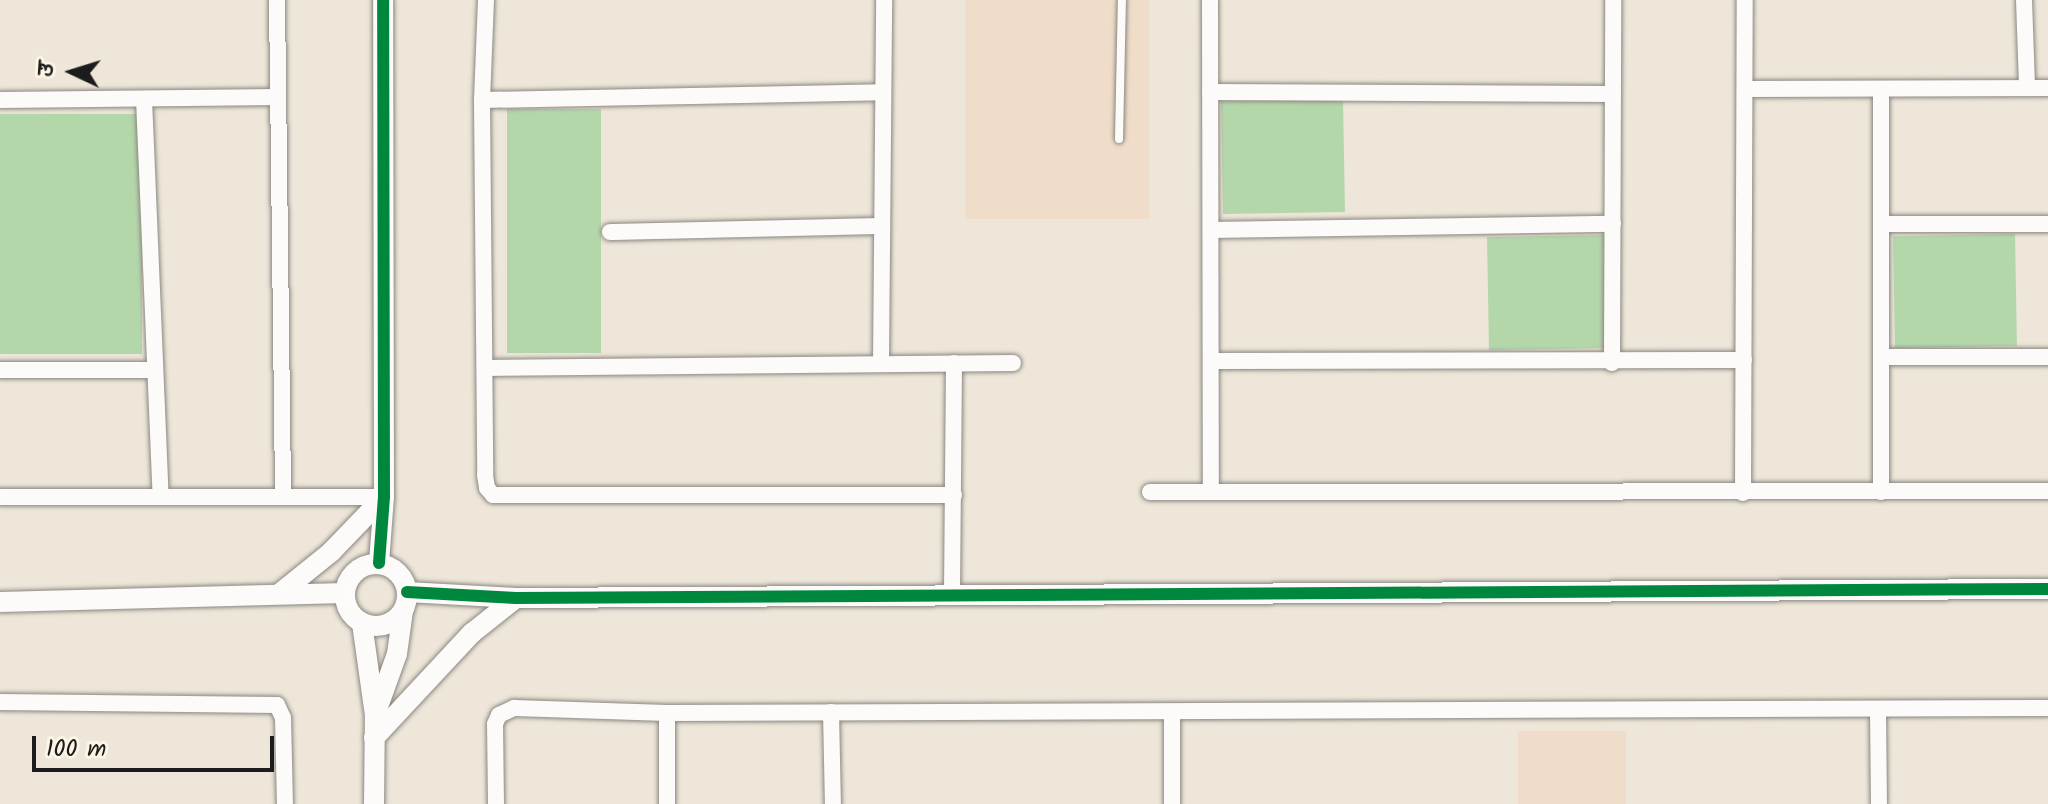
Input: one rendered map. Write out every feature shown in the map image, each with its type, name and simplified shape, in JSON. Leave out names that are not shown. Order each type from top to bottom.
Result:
[{"type":"street","points":[[277,0],[283,497]]},
{"type":"street","points":[[379,563],[384,497],[383,0]]},
{"type":"street","points":[[486,0],[482,100],[485,475],[487,488],[493,495],[954,495]]},
{"type":"street","points":[[881,363],[884,0]]},
{"type":"street","points":[[1210,0],[1211,492]]},
{"type":"street","points":[[1612,363],[1613,0]]},
{"type":"street","points":[[1743,493],[1745,0]]},
{"type":"street","points":[[2024,0],[2027,88]]},
{"type":"street","points":[[1745,89],[2048,88]]},
{"type":"street","points":[[1881,89],[1881,492]]},
{"type":"street","points":[[482,100],[883,92]]},
{"type":"street","points":[[1210,92],[1613,94]]},
{"type":"street","points":[[0,100],[278,97]]},
{"type":"street","points":[[144,99],[161,497]]},
{"type":"street","points":[[1211,230],[1613,224]]},
{"type":"street","points":[[1881,224],[2048,224]]},
{"type":"street","points":[[610,232],[882,226]]},
{"type":"street","points":[[1881,357],[2048,357]]},
{"type":"street","points":[[1211,361],[1612,363],[1744,360]]},
{"type":"street","points":[[952,593],[954,363]]},
{"type":"street","points":[[485,368],[1013,363]]},
{"type":"street","points":[[0,370],[155,370]]},
{"type":"street","points":[[1150,492],[2048,491]]},
{"type":"street","points":[[0,497],[384,497]]},
{"type":"street","points":[[279,594],[331,552],[384,497]]},
{"type":"street","points":[[374,804],[375,715],[362,623],[349,611],[345,593],[352,574],[369,564],[379,563],[398,572],[405,601],[397,654],[375,715]]},
{"type":"street","points":[[405,601],[952,593],[2048,589]]},
{"type":"street","points":[[0,602],[345,593]]},
{"type":"street","points":[[374,738],[461,644],[516,598]]},
{"type":"street","points":[[362,623],[389,624],[405,601]]},
{"type":"street","points":[[0,702],[277,705],[283,718],[285,804]]},
{"type":"street","points":[[496,804],[493,737],[499,715],[505,710],[667,713],[2048,708]]},
{"type":"street","points":[[1878,711],[1879,804]]},
{"type":"street","points":[[831,712],[833,804]]},
{"type":"street","points":[[1172,712],[1172,804]]},
{"type":"street","points":[[667,713],[667,804]]},
{"type":"lane","points":[[1119,139],[1122,0]]},
{"type":"shaded area","points":[[965,0],[1149,0],[1149,219],[965,219]]},
{"type":"shaded area","points":[[1518,731],[1626,731],[1626,804],[1518,804]]},
{"type":"green space","points":[[1343,99],[1345,212],[1223,214],[1221,101]]},
{"type":"green space","points":[[507,109],[601,109],[601,353],[507,353]]},
{"type":"green space","points":[[0,114],[142,114],[142,354],[0,354]]},
{"type":"green space","points":[[2015,234],[2017,346],[1895,348],[1893,236]]},
{"type":"green space","points":[[1609,235],[1611,348],[1489,350],[1487,237]]},
{"type":"cycle path","points":[[379,563],[384,497],[383,0]]},
{"type":"cycle path","points":[[407,592],[516,598],[2048,589]]}]
